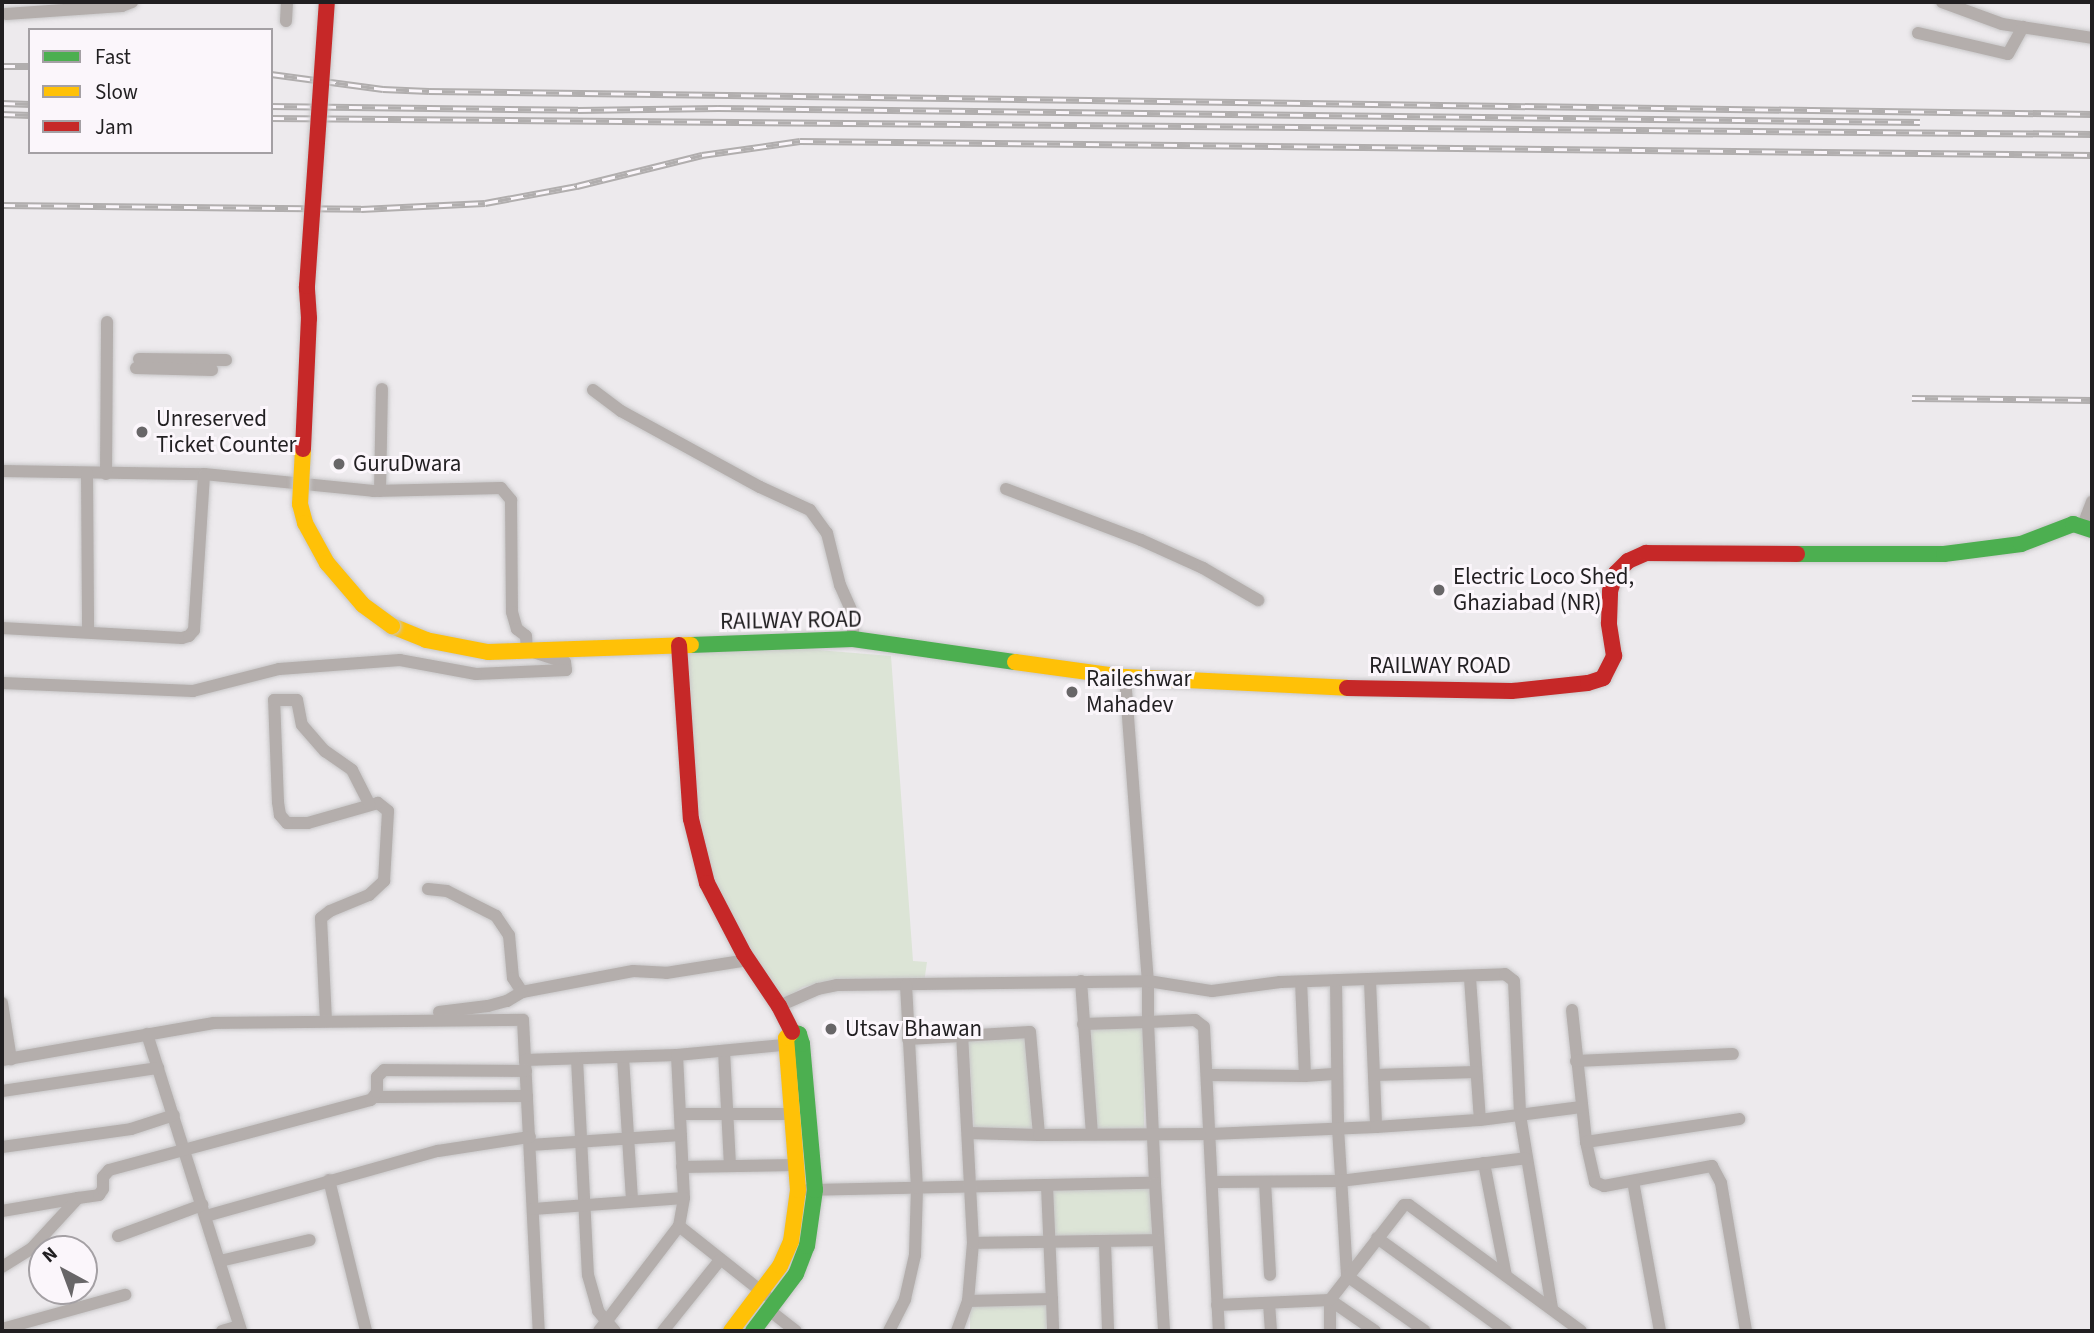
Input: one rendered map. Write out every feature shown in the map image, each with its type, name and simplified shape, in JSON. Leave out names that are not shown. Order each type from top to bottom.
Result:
[{"type":"street","points":[[6,14],[122,6],[132,2]]},
{"type":"street","points":[[286,21],[287,2]]},
{"type":"street","name":"RAILWAY ROAD","points":[[327,2],[307,286],[309,318],[300,505],[314,544],[342,583],[363,605],[392,626],[436,642],[488,652],[853,639],[1125,677],[1430,691],[1512,691],[1588,683],[1603,678],[1614,656],[1609,623],[1610,591],[1616,573],[1628,561],[1646,552],[1944,554],[2021,544],[2073,524],[2087,527]]},
{"type":"street","points":[[1942,2],[2002,24],[2092,38]]},
{"type":"street","points":[[1918,33],[2008,54],[2023,27]]},
{"type":"street","points":[[106,474],[107,322]]},
{"type":"street","points":[[212,370],[138,364],[226,360]]},
{"type":"street","points":[[380,491],[382,389]]},
{"type":"street","points":[[593,390],[621,411],[760,487],[810,510],[827,533],[840,585],[853,614],[853,639]]},
{"type":"street","points":[[2,471],[204,474],[320,488],[380,491],[492,487],[506,492],[511,500],[512,612],[517,629],[526,636],[521,651],[565,662],[566,670],[506,670],[477,674],[400,660],[279,669],[193,691],[2,683]]},
{"type":"street","points":[[88,474],[88,632]]},
{"type":"street","points":[[2,628],[182,638],[194,630],[204,474]]},
{"type":"street","points":[[1006,489],[1141,540],[1203,568],[1258,600]]},
{"type":"street","points":[[2087,527],[2092,502]]},
{"type":"street","points":[[679,645],[691,819],[698,850],[707,883],[748,960],[779,1006],[795,1040],[815,1190],[807,1246],[796,1274],[769,1301],[732,1331]]},
{"type":"street","points":[[1125,677],[1148,981],[1155,1183],[1164,1331]]},
{"type":"street","points":[[326,1021],[321,918],[330,911],[369,895],[384,881],[388,811],[378,803],[369,804],[296,825],[287,823],[280,815],[274,700],[297,701],[302,725],[325,751],[352,770],[369,804]]},
{"type":"street","points":[[428,889],[447,891],[496,916],[509,935],[513,978],[522,992]]},
{"type":"street","points":[[353,1021],[488,1006],[507,1001],[522,992],[633,971],[666,973],[748,960]]},
{"type":"street","points":[[779,1006],[818,989],[838,985],[1148,981],[1189,989],[1212,990],[1301,982],[1470,978],[1505,974],[1514,981],[1520,1115],[1552,1309]]},
{"type":"street","points":[[1470,978],[1480,1120]]},
{"type":"street","points":[[1081,981],[1092,1134]]},
{"type":"street","points":[[1336,981],[1338,1128],[1347,1276]]},
{"type":"street","points":[[1370,981],[1376,1127]]},
{"type":"street","points":[[1301,982],[1305,1076]]},
{"type":"street","points":[[889,1331],[905,1299],[915,1255],[917,1188],[906,985]]},
{"type":"street","points":[[2,1003],[6,1059],[214,1023],[523,1020],[540,1331]]},
{"type":"street","points":[[1572,1010],[1581,1107],[1593,1177],[1599,1185],[1633,1181],[1706,1165],[1717,1171],[1746,1331]]},
{"type":"street","points":[[1083,1024],[1201,1021],[1208,1075],[1220,1331]]},
{"type":"street","points":[[908,1039],[1030,1032],[1039,1135]]},
{"type":"street","points":[[147,1034],[240,1329],[222,1331]]},
{"type":"street","points":[[957,1331],[968,1301],[973,1243],[962,1034]]},
{"type":"street","points":[[375,1097],[377,1077],[384,1070],[525,1066],[577,1059],[677,1055],[795,1040]]},
{"type":"street","points":[[753,1331],[769,1301],[791,1241],[798,1190],[792,1114],[795,1040]]},
{"type":"street","points":[[724,1051],[730,1164]]},
{"type":"street","points":[[1576,1061],[1733,1054]]},
{"type":"street","points":[[606,1329],[679,1226],[684,1198],[677,1055]]},
{"type":"street","points":[[623,1057],[632,1201]]},
{"type":"street","points":[[577,1059],[582,1204],[592,1295],[606,1329]]},
{"type":"street","points":[[2,1091],[158,1068]]},
{"type":"street","points":[[1374,1075],[1476,1072]]},
{"type":"street","points":[[1208,1075],[1337,1074]]},
{"type":"street","points":[[2,1211],[99,1195],[103,1189],[104,1173],[108,1170],[185,1152],[375,1097],[527,1096]]},
{"type":"street","points":[[968,1133],[1211,1134],[1480,1120],[1581,1107]]},
{"type":"street","points":[[681,1114],[792,1114]]},
{"type":"street","points":[[2,1147],[131,1129],[174,1115]]},
{"type":"street","points":[[1586,1142],[1739,1119]]},
{"type":"street","points":[[118,1236],[204,1210],[438,1151],[530,1141],[580,1142],[681,1135]]},
{"type":"street","points":[[1213,1182],[1340,1181],[1526,1158]]},
{"type":"street","points":[[1484,1163],[1506,1276]]},
{"type":"street","points":[[682,1167],[730,1164],[796,1165]]},
{"type":"street","points":[[329,1180],[366,1331]]},
{"type":"street","points":[[1633,1181],[1660,1331]]},
{"type":"street","points":[[1265,1182],[1270,1275]]},
{"type":"street","points":[[798,1190],[1155,1183]]},
{"type":"street","points":[[1047,1186],[1053,1331]]},
{"type":"street","points":[[2,1267],[32,1248],[78,1198]]},
{"type":"street","points":[[533,1209],[684,1198]]},
{"type":"street","points":[[1330,1331],[1330,1300],[1400,1209],[1409,1205],[1580,1331]]},
{"type":"street","points":[[679,1226],[769,1301],[796,1331]]},
{"type":"street","points":[[1377,1238],[1506,1331]]},
{"type":"street","points":[[220,1261],[310,1240]]},
{"type":"street","points":[[973,1243],[1050,1244],[1158,1240]]},
{"type":"street","points":[[1105,1243],[1108,1331]]},
{"type":"street","points":[[663,1331],[720,1260]]},
{"type":"street","points":[[1347,1276],[1425,1331]]},
{"type":"street","points":[[2,1329],[125,1295]]},
{"type":"street","points":[[968,1301],[1052,1299]]},
{"type":"street","points":[[1217,1304],[1330,1300],[1375,1331]]},
{"type":"street","points":[[1269,1303],[1271,1331]]},
{"type":"shaded area","points":[[806,649],[891,656],[913,961],[927,962],[924,983],[834,980],[803,987],[779,1003],[710,877],[698,806],[685,657],[688,652]]},
{"type":"shaded area","points":[[1086,1028],[1144,1028],[1144,1130],[1086,1130]]},
{"type":"shaded area","points":[[1029,1036],[1036,1130],[975,1134],[968,1040]]},
{"type":"shaded area","points":[[1151,1188],[1152,1235],[1053,1237],[1052,1190]]},
{"type":"shaded area","points":[[970,1303],[1050,1303],[1050,1331],[970,1331]]},
{"type":"railway","points":[[2,66],[28,66]]},
{"type":"railway","points":[[273,74],[383,89],[429,91],[2092,114]]},
{"type":"railway","points":[[2,103],[28,104]]},
{"type":"railway","points":[[273,106],[578,110],[718,108],[1920,122]]},
{"type":"railway","points":[[2,114],[28,115]]},
{"type":"railway","points":[[273,118],[2092,134]]},
{"type":"railway","points":[[2,205],[361,209],[485,203],[577,186],[702,155],[800,141],[2092,155]]},
{"type":"railway","points":[[1912,398],[2092,400]]},
{"type":"traffic: fast","points":[[1797,554],[1944,554],[2021,544],[2073,524],[2092,530]]},
{"type":"traffic: fast","points":[[691,645],[853,639],[1015,662]]},
{"type":"traffic: fast","points":[[753,1331],[796,1274],[807,1246],[815,1190],[802,1044],[799,1034],[792,1032]]},
{"type":"traffic: slow","points":[[303,449],[300,504],[305,523],[327,563],[363,605],[392,626]]},
{"type":"traffic: slow","points":[[392,626],[426,640],[488,652],[691,645]]},
{"type":"traffic: slow","points":[[1015,662],[1125,677],[1347,688]]},
{"type":"traffic: slow","points":[[731,1331],[780,1266],[791,1241],[798,1190],[786,1038],[792,1032]]},
{"type":"traffic: jam","points":[[303,449],[309,318],[307,286],[327,2]]},
{"type":"traffic: jam","points":[[1347,688],[1512,691],[1588,683],[1603,678],[1614,656],[1609,623],[1610,591],[1616,573],[1628,561],[1646,553],[1797,554]]},
{"type":"traffic: jam","points":[[679,645],[691,819],[707,883],[744,954],[779,1006],[792,1032]]},
{"type":"place","name":"Unreserved Ticket Counter","points":[[142,432]]},
{"type":"place","name":"GuruDwara","points":[[339,464]]},
{"type":"place","name":"Electric Loco Shed, Ghaziabad (NR)","points":[[1439,590]]},
{"type":"place","name":"Raileshwar Mahadev","points":[[1072,692]]},
{"type":"place","name":"Utsav Bhawan","points":[[831,1029]]}]
